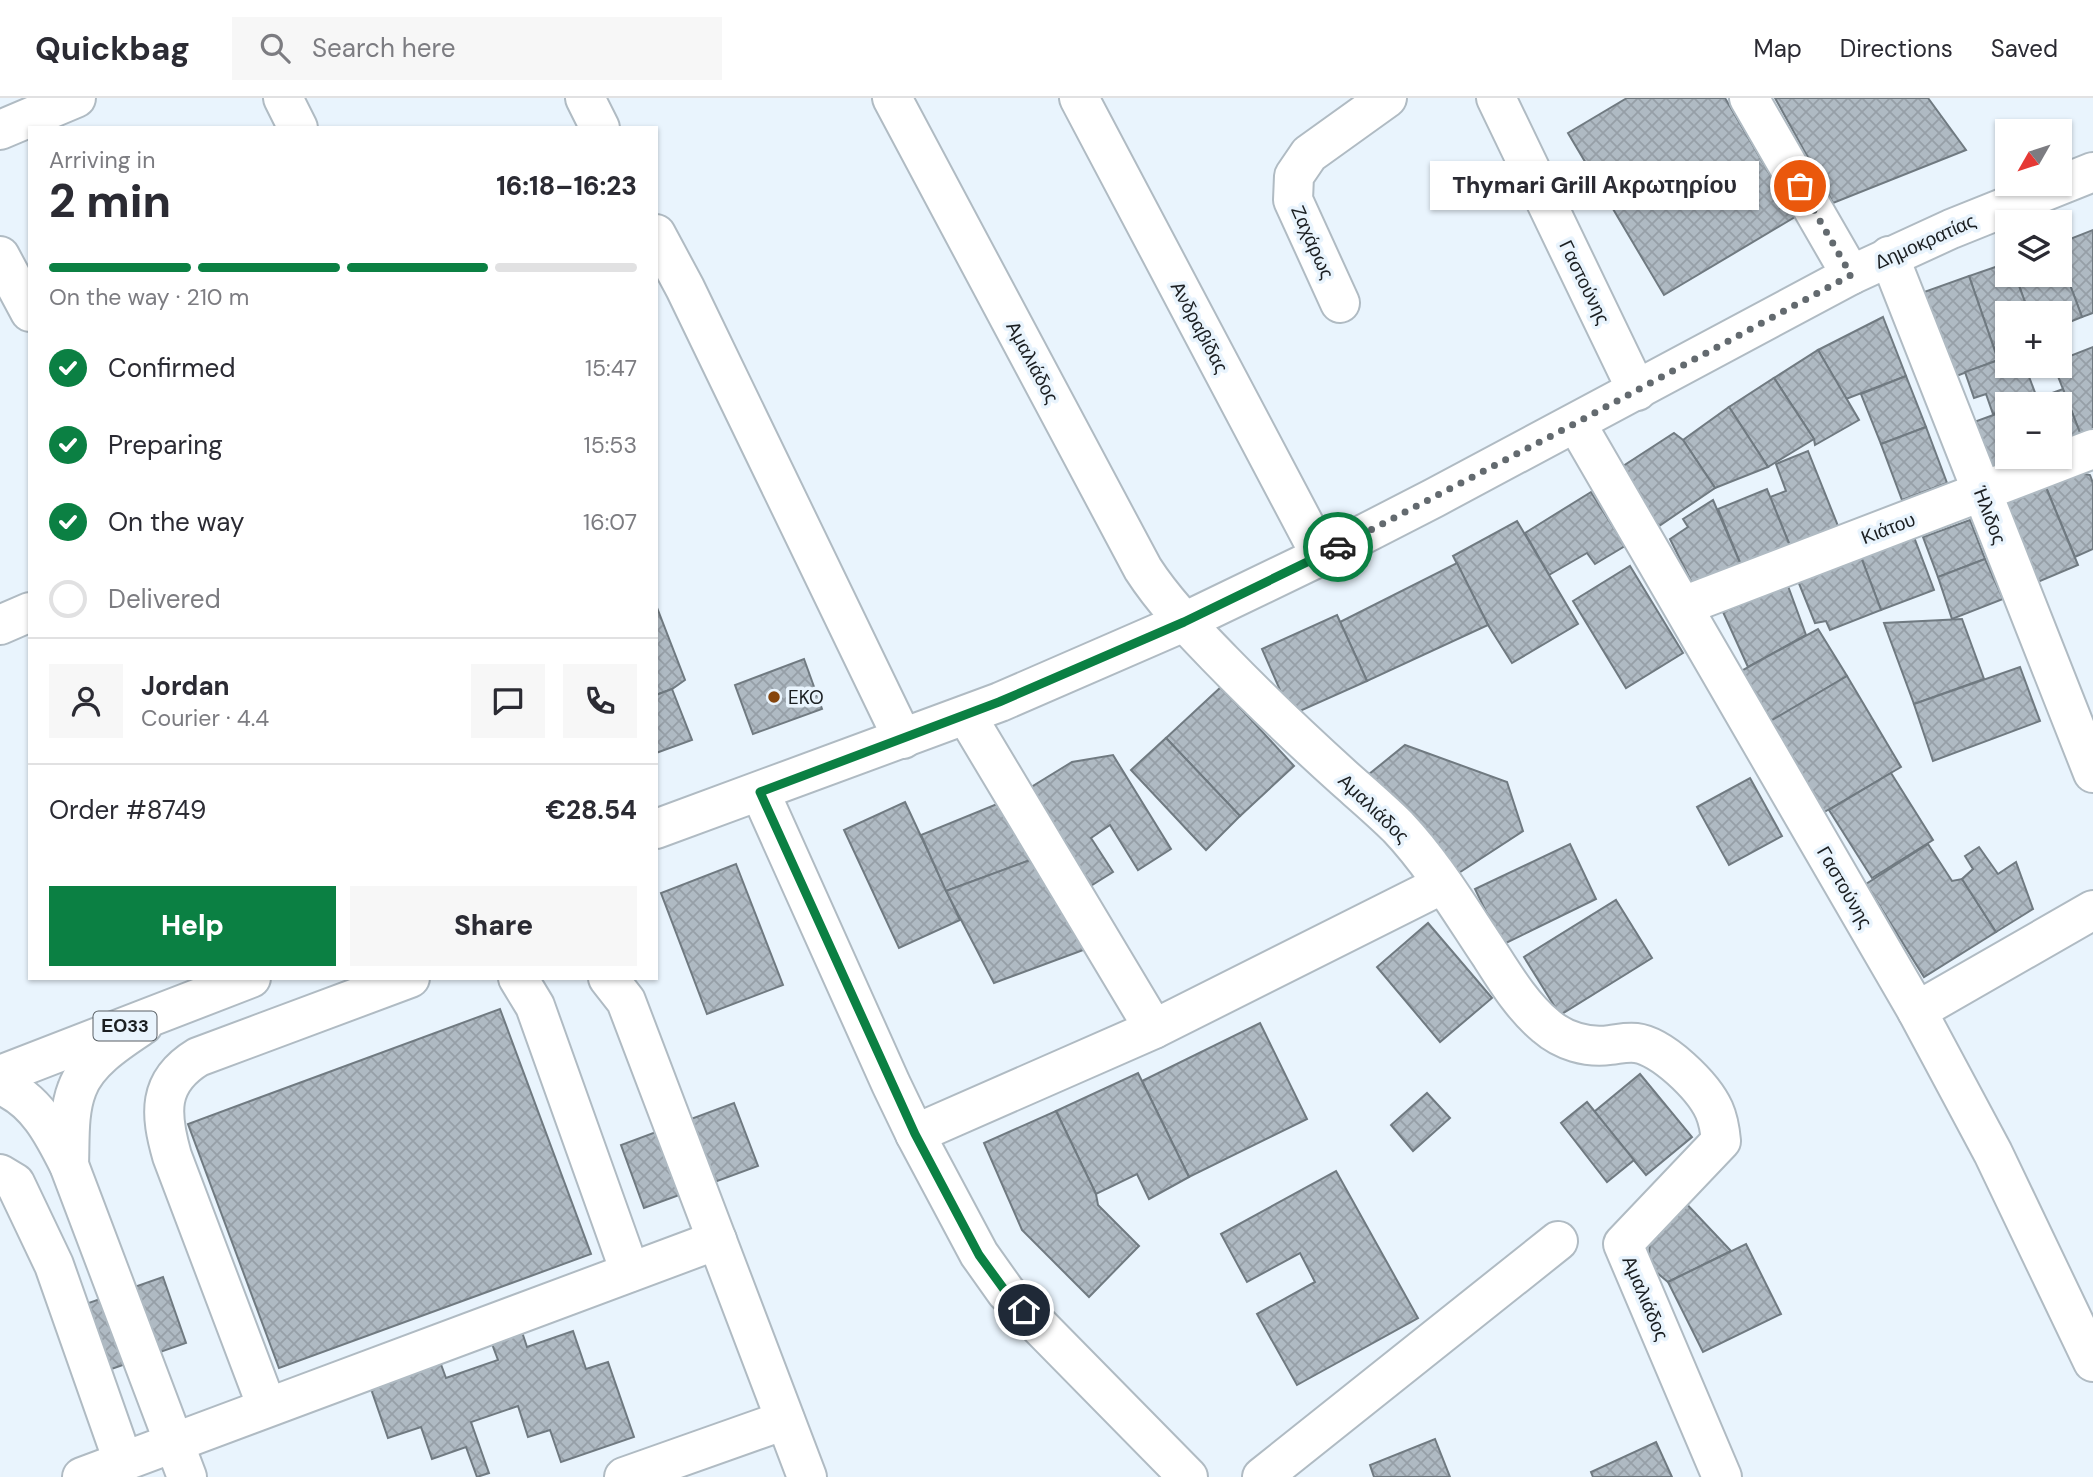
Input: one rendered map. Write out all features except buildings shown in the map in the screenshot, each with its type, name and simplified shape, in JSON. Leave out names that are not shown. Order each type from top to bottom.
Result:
[{"type":"street","points":[[0,130],[76,98]]},
{"type":"street","points":[[283,98],[297,126]]},
{"type":"street","points":[[585,98],[599,126]]},
{"type":"street","name":"Αμαλιάδος","points":[[892,98],[1155,587],[1184,622],[1285,724],[1399,828],[1443,884],[1514,992],[1547,1028],[1565,1039],[1590,1045],[1609,1046],[1625,1042],[1653,1048],[1673,1062],[1713,1109],[1721,1141],[1623,1244],[1722,1477]]},
{"type":"street","name":"Ανδραβίδας","points":[[1079,98],[1321,556]]},
{"type":"street","name":"Ζαχάρως","points":[[1340,303],[1293,200],[1294,176],[1309,154],[1387,98]]},
{"type":"street","name":"Γαστούνης","points":[[1496,98],[1637,391]]},
{"type":"street","points":[[1749,98],[1851,275]]},
{"type":"street","name":"Δημοκρατίας","points":[[658,828],[966,715],[1184,622],[1321,556],[1889,256],[2093,172]]},
{"type":"street","points":[[658,238],[685,288],[903,739]]},
{"type":"street","points":[[0,256],[28,308]]},
{"type":"street","name":"Ήλιδος","points":[[1889,256],[2093,773]]},
{"type":"street","name":"Γαστούνης","points":[[1576,423],[1917,1011],[1993,1153],[2093,1362]]},
{"type":"street","name":"Κιάτου","points":[[1683,606],[2093,449]]},
{"type":"street","points":[[0,625],[28,613]]},
{"type":"street","points":[[966,715],[1154,1029]]},
{"type":"street","points":[[760,792],[915,1134],[967,1235],[1006,1292],[1188,1477]]},
{"type":"street","points":[[915,1134],[1154,1029],[1443,884]]},
{"type":"street","points":[[1917,1011],[2093,910]]},
{"type":"street","name":"ΕΟ33","points":[[0,1075],[246,980]]},
{"type":"street","points":[[267,1408],[172,1156],[163,1126],[164,1101],[182,1066],[198,1057],[405,980]]},
{"type":"street","points":[[519,980],[535,1006],[630,1272]]},
{"type":"street","points":[[619,986],[807,1477]]},
{"type":"street","points":[[69,1165],[73,1105],[76,1091],[84,1076],[124,1038],[172,1009]]},
{"type":"street","points":[[0,1085],[20,1096],[39,1114],[69,1165],[180,1460]]},
{"type":"street","points":[[0,1174],[15,1182],[54,1265],[124,1461]]},
{"type":"street","points":[[82,1477],[124,1461],[180,1460],[267,1408],[717,1240]]},
{"type":"street","points":[[1262,1477],[1558,1241]]},
{"type":"street","points":[[624,1477],[785,1420]]},
{"type":"way so far","points":[[1338,547],[1851,275],[1800,186]]},
{"type":"place","name":"Thymari Grill Ακρωτηρίου","points":[[1800,186]]},
{"type":"place","name":"EKO","points":[[774,697]]},
{"type":"route","points":[[1024,1310],[1006,1292],[979,1255],[915,1134],[760,792],[999,702],[1073,671],[1184,622],[1338,547]]}]
